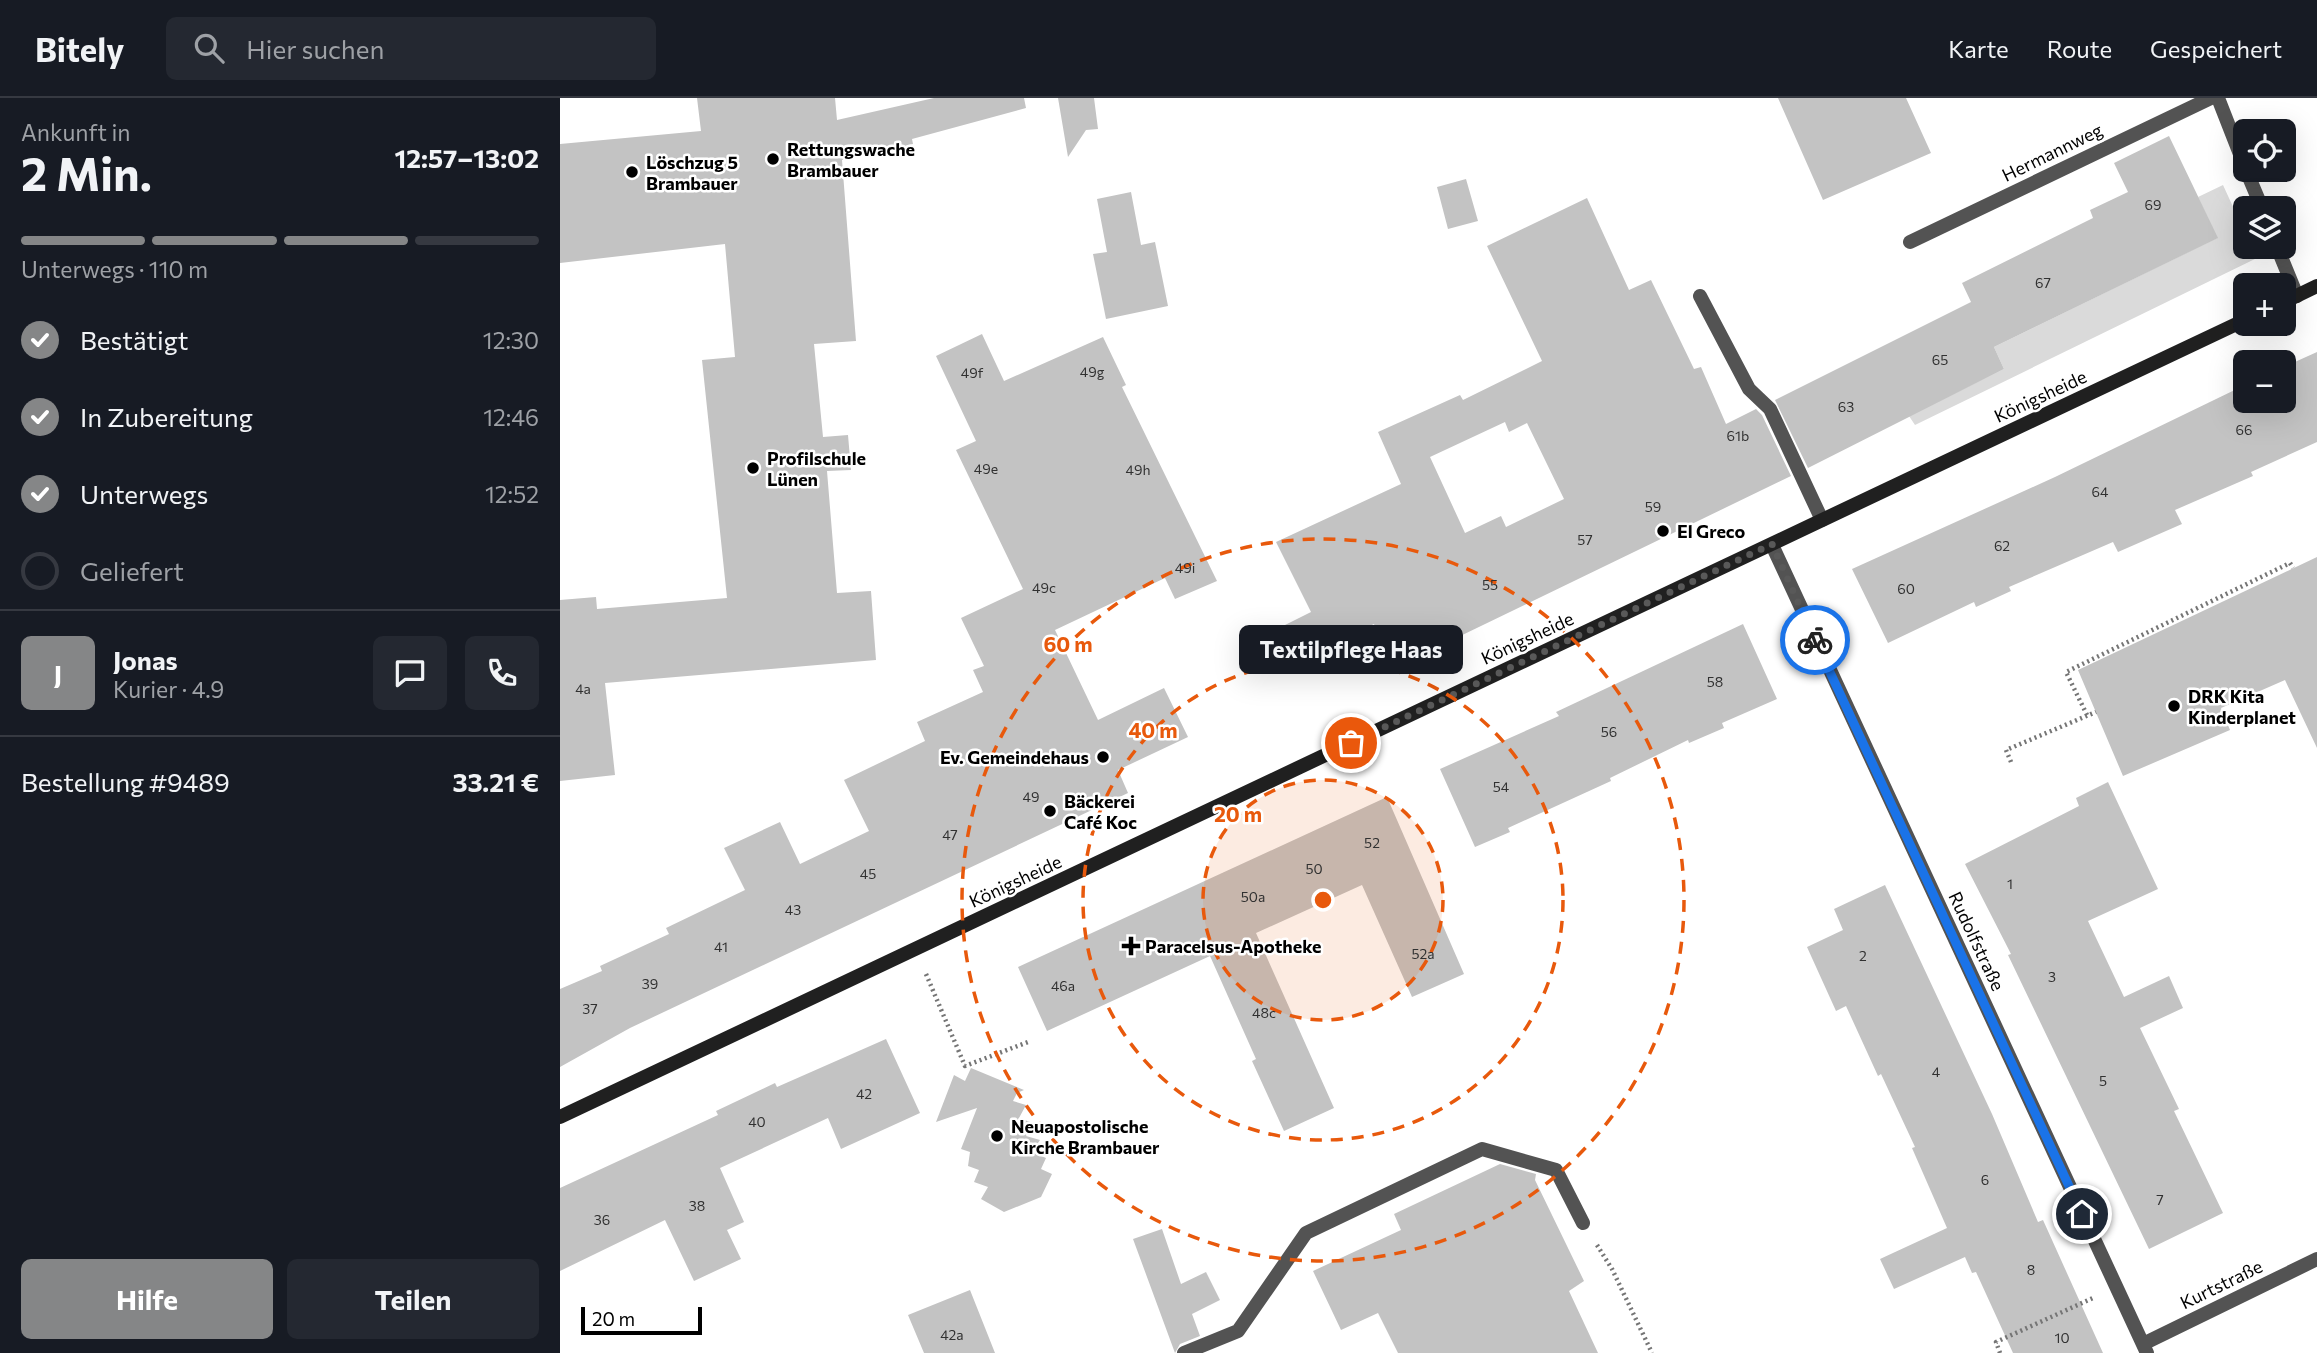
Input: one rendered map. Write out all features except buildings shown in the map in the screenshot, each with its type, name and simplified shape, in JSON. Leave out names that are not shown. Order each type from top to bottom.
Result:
[{"type":"main road","points":[[2296,296],[2317,286]]},
{"type":"main road","name":"Königsheide","points":[[560,1117],[2233,326]]},
{"type":"street","name":"Hermannweg","points":[[1910,242],[2211,98]]},
{"type":"street","points":[[2218,98],[2233,136]]},
{"type":"street","points":[[1700,296],[1749,389],[1770,410],[1822,520]]},
{"type":"street","name":"Rudolfstraße","points":[[1772,544],[2145,1348]]},
{"type":"street","points":[[1184,1353],[1238,1331],[1306,1233],[1482,1149],[1556,1170],[1583,1223]]},
{"type":"street","name":"Kurtstraße","points":[[2145,1348],[2317,1259]]},
{"type":"path","points":[[2087,715],[2066,671],[2290,563],[2292,568]]},
{"type":"path","points":[[2011,762],[2006,750],[2096,712]]},
{"type":"path","points":[[915,949],[965,1066],[1028,1042]]},
{"type":"path","points":[[1583,1223],[1612,1269],[1652,1353]]},
{"type":"path","points":[[2000,1353],[1996,1342],[2116,1288]]},
{"type":"shaded area","points":[[2223,185],[2233,207],[2233,259],[2255,259],[1915,425],[1909,416],[2004,369],[1994,347],[2217,238],[2198,197]]},
{"type":"way so far","points":[[1351,743],[1772,544],[1815,640]]},
{"type":"place","name":"Rettungswache Brambauer","points":[[773,159]]},
{"type":"place","name":"Löschzug 5 Brambauer","points":[[632,172]]},
{"type":"place","name":"Profilschule Lünen","points":[[753,468]]},
{"type":"place","name":"El Greco","points":[[1663,531]]},
{"type":"place","name":"DRK Kita Kinderplanet","points":[[2174,706]]},
{"type":"place","name":"Textilpflege Haas","points":[[1351,743]]},
{"type":"place","name":"Ev. Gemeindehaus","points":[[1103,757]]},
{"type":"place","name":"Bäckerei Café Koc","points":[[1050,811]]},
{"type":"place","name":"Paracelsus-Apotheke","points":[[1131,946]]},
{"type":"place","name":"Neuapostolische Kirche Brambauer","points":[[997,1136]]},
{"type":"route","points":[[1815,640],[2082,1214]]}]
